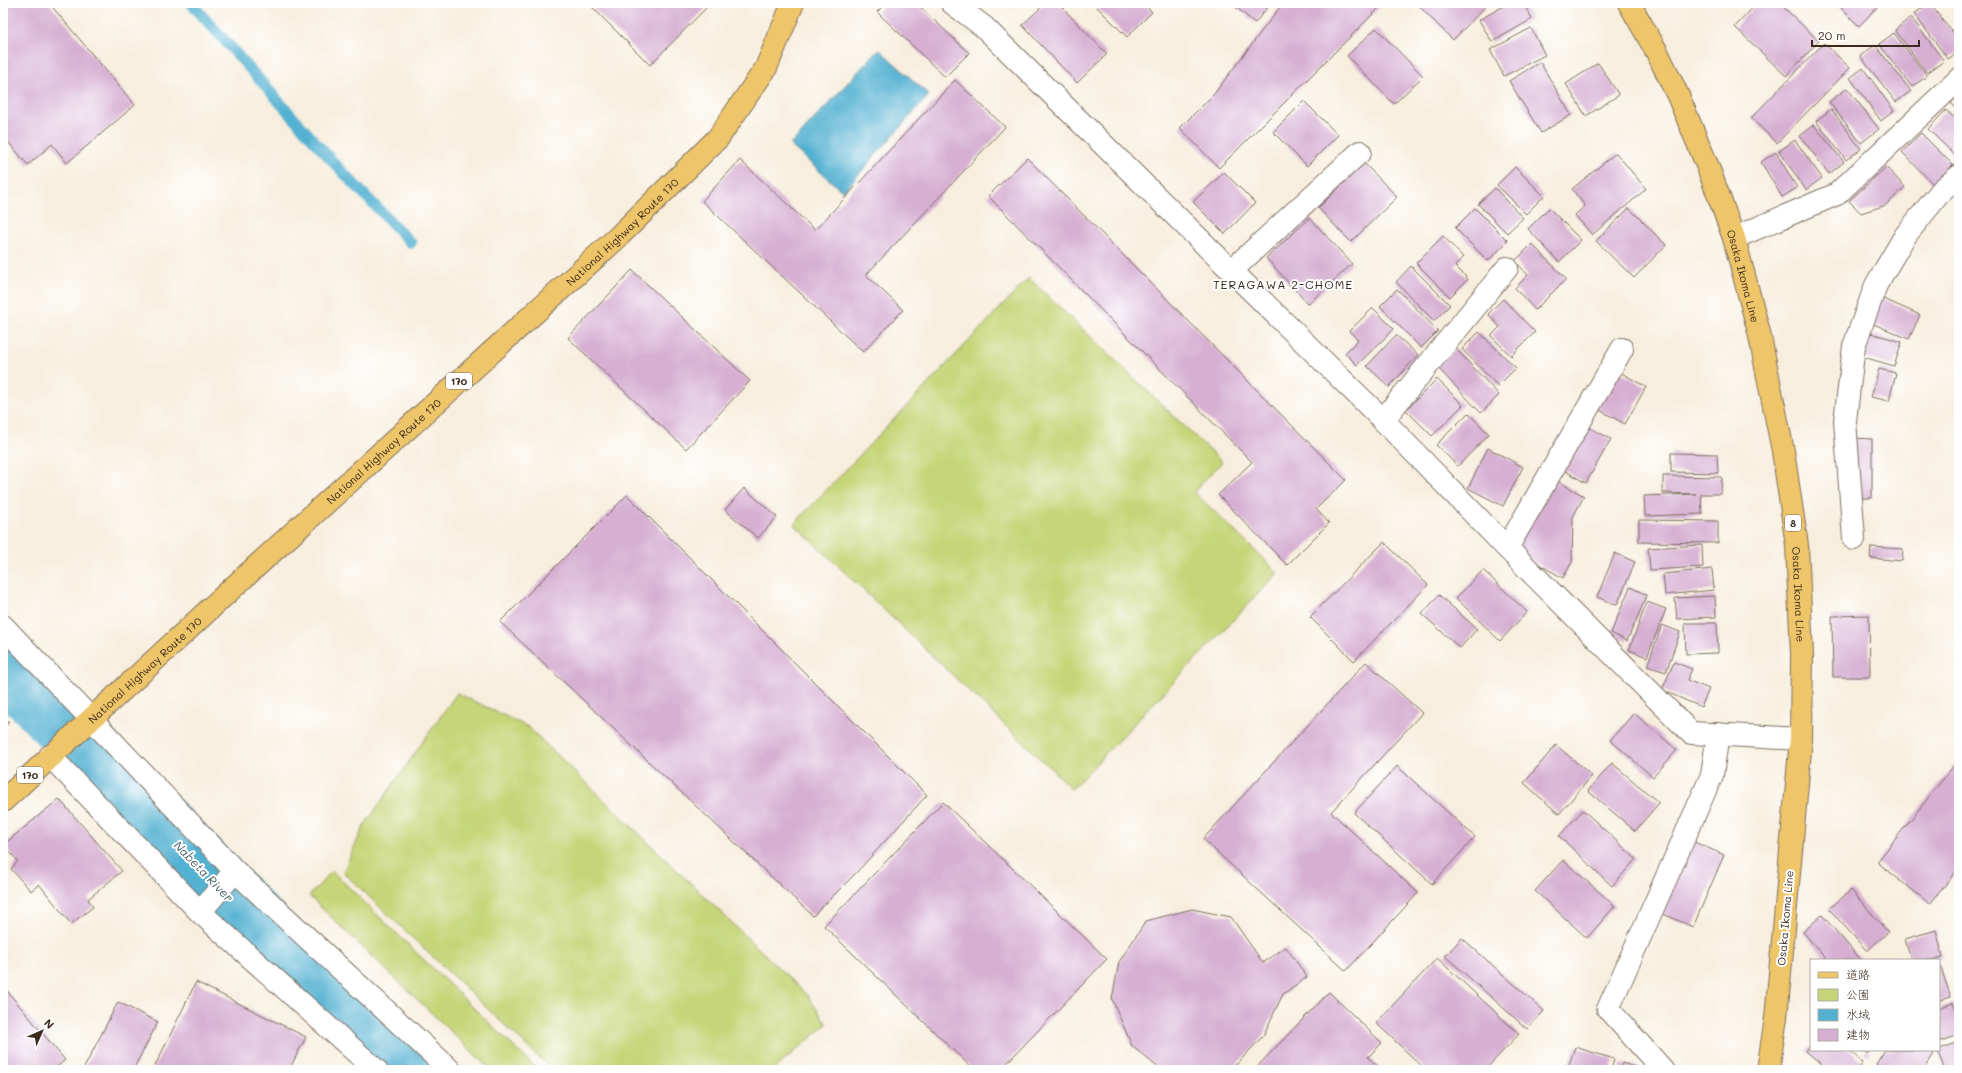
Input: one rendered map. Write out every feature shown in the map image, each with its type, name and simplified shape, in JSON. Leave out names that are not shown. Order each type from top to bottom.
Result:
[{"type":"main road","name":"National Highway Route 170","points":[[3,801],[53,753],[618,237],[718,138],[766,68],[792,3]]},
{"type":"main road","name":"Osaka Ikoma Line","points":[[1629,3],[1658,52],[1679,98],[1708,167],[1734,238],[1759,332],[1783,451],[1797,545],[1802,655],[1801,739],[1776,1018],[1768,1070]]},
{"type":"street","points":[[952,3],[984,27],[1232,270],[1312,352],[1383,420],[1507,548],[1691,733],[1801,739]]},
{"type":"street","points":[[1734,238],[1837,194],[1959,79]]},
{"type":"street","points":[[1232,270],[1360,152]]},
{"type":"street","points":[[1854,539],[1844,421],[1854,346],[1876,285],[1905,236],[1942,190],[1959,176]]},
{"type":"street","points":[[1383,420],[1507,268]]},
{"type":"street","points":[[1507,548],[1622,349]]},
{"type":"street","points":[[3,626],[87,723],[230,876],[450,1070]]},
{"type":"street","points":[[1663,1070],[1608,1009],[1712,775],[1718,734]]},
{"type":"street","points":[[53,753],[205,906],[376,1070]]},
{"type":"street","points":[[205,906],[230,876]]},
{"type":"green space","points":[[1029,278],[1222,462],[1194,492],[1278,573],[1072,789],[794,524]]},
{"type":"green space","points":[[457,693],[528,727],[807,995],[827,1024],[773,1070],[552,1070],[343,872],[364,826]]},
{"type":"green space","points":[[332,871],[538,1070],[491,1070],[309,896]]},
{"type":"water","points":[[879,49],[929,95],[843,192],[790,145]]},
{"type":"building","points":[[3,3],[49,3],[135,105],[67,163],[52,144],[28,165],[3,136]]},
{"type":"building","points":[[588,3],[711,3],[650,65]]},
{"type":"building","points":[[886,3],[916,3],[969,53],[945,77],[877,12]]},
{"type":"building","points":[[1046,3],[1058,3],[1107,54],[1077,83],[1022,25]]},
{"type":"building","points":[[1093,3],[1143,3],[1152,12],[1127,37]]},
{"type":"building","points":[[1231,3],[1271,3],[1255,23]]},
{"type":"building","points":[[1283,3],[1384,3],[1219,168],[1180,128],[1214,94]]},
{"type":"building","points":[[1416,3],[1489,3],[1453,40]]},
{"type":"building","points":[[1509,3],[1523,3],[1532,19],[1492,42],[1479,20]]},
{"type":"building","points":[[1757,3],[1779,3],[1819,41],[1786,76],[1735,27]]},
{"type":"building","points":[[1836,3],[1881,3],[1859,26]]},
{"type":"building","points":[[1929,3],[1959,40],[1959,51],[1948,59],[1914,14]]},
{"type":"building","points":[[1911,17],[1944,61],[1927,73],[1895,30]]},
{"type":"building","points":[[1376,28],[1423,76],[1394,104],[1347,56]]},
{"type":"building","points":[[1531,28],[1545,55],[1504,76],[1490,50]]},
{"type":"building","points":[[1894,33],[1927,76],[1912,87],[1879,44]]},
{"type":"building","points":[[1824,43],[1850,68],[1777,143],[1751,118]]},
{"type":"building","points":[[1875,45],[1911,91],[1896,102],[1860,56]]},
{"type":"building","points":[[1540,62],[1571,115],[1541,133],[1509,81]]},
{"type":"building","points":[[1598,63],[1619,95],[1586,116],[1566,84]]},
{"type":"building","points":[[1863,68],[1894,111],[1881,121],[1850,78]]},
{"type":"building","points":[[955,80],[1005,127],[866,275],[903,310],[863,352],[702,201],[740,160],[815,230]]},
{"type":"building","points":[[1847,88],[1879,129],[1861,143],[1829,102]]},
{"type":"building","points":[[1959,95],[1959,111],[1951,103]]},
{"type":"building","points":[[1304,101],[1338,135],[1307,166],[1273,132]]},
{"type":"building","points":[[1831,109],[1861,149],[1846,160],[1816,121]]},
{"type":"building","points":[[1946,110],[1959,122],[1959,159],[1928,129]]},
{"type":"building","points":[[1814,125],[1844,162],[1829,174],[1800,136]]},
{"type":"building","points":[[1921,133],[1953,165],[1934,185],[1902,152]]},
{"type":"building","points":[[1795,140],[1822,178],[1806,190],[1779,151]]},
{"type":"building","points":[[1776,152],[1797,188],[1782,197],[1761,162]]},
{"type":"building","points":[[1616,153],[1646,189],[1592,235],[1575,215],[1585,206],[1572,189]]},
{"type":"building","points":[[1027,158],[1346,480],[1316,509],[1329,523],[1287,565],[1218,495],[1252,462],[988,196]]},
{"type":"building","points":[[1364,163],[1397,197],[1351,242],[1318,208]]},
{"type":"building","points":[[1515,167],[1544,196],[1526,214],[1497,185]]},
{"type":"building","points":[[1886,167],[1905,187],[1886,205],[1861,213],[1849,201]]},
{"type":"building","points":[[1224,172],[1255,203],[1225,234],[1193,202]]},
{"type":"building","points":[[1495,188],[1523,218],[1507,233],[1478,204]]},
{"type":"building","points":[[1475,208],[1508,241],[1488,261],[1455,228]]},
{"type":"building","points":[[1549,208],[1581,240],[1559,262],[1528,229]]},
{"type":"building","points":[[1629,208],[1666,245],[1634,278],[1596,241]]},
{"type":"building","points":[[1310,218],[1352,264],[1308,304],[1266,258]]},
{"type":"building","points":[[1443,236],[1463,257],[1455,266],[1468,279],[1450,297],[1416,263]]},
{"type":"building","points":[[1532,244],[1566,279],[1535,310],[1515,288],[1528,275],[1515,261]]},
{"type":"building","points":[[1411,266],[1450,305],[1434,321],[1396,282]]},
{"type":"building","points":[[632,270],[750,381],[686,449],[568,338]]},
{"type":"building","points":[[1397,289],[1438,331],[1421,348],[1380,306]]},
{"type":"building","points":[[1879,297],[1920,315],[1909,339],[1869,322]]},
{"type":"building","points":[[1503,299],[1535,332],[1511,356],[1491,336],[1500,327],[1488,314]]},
{"type":"building","points":[[1373,308],[1394,329],[1357,365],[1345,353],[1358,340],[1349,331]]},
{"type":"building","points":[[1479,332],[1516,368],[1498,386],[1462,349]]},
{"type":"building","points":[[1867,332],[1902,342],[1894,366],[1860,356]]},
{"type":"building","points":[[1396,335],[1418,355],[1389,387],[1367,366]]},
{"type":"building","points":[[1456,349],[1499,395],[1481,413],[1437,367]]},
{"type":"building","points":[[1879,369],[1896,373],[1889,401],[1871,397]]},
{"type":"building","points":[[1618,371],[1646,387],[1625,424],[1596,408]]},
{"type":"building","points":[[1437,379],[1463,405],[1432,436],[1406,410]]},
{"type":"building","points":[[1468,413],[1489,434],[1458,466],[1436,445]]},
{"type":"building","points":[[1585,425],[1611,439],[1586,483],[1562,469]]},
{"type":"building","points":[[1854,438],[1872,439],[1872,498],[1854,498]]},
{"type":"building","points":[[1488,448],[1523,467],[1503,506],[1468,488]]},
{"type":"building","points":[[1671,453],[1717,454],[1718,473],[1671,472]]},
{"type":"building","points":[[1663,476],[1722,477],[1721,494],[1701,494],[1702,514],[1645,516],[1644,496],[1696,494],[1663,493]]},
{"type":"building","points":[[1554,479],[1584,496],[1573,517],[1572,562],[1563,578],[1514,550]]},
{"type":"building","points":[[744,488],[777,517],[758,538],[725,510]]},
{"type":"building","points":[[627,495],[927,795],[856,873],[813,916],[500,622]]},
{"type":"building","points":[[1639,520],[1718,521],[1718,543],[1639,542]]},
{"type":"building","points":[[1384,542],[1428,585],[1354,661],[1310,617]]},
{"type":"building","points":[[1702,545],[1703,567],[1650,570],[1648,548]]},
{"type":"building","points":[[1871,547],[1903,549],[1902,561],[1870,558]]},
{"type":"building","points":[[1615,553],[1635,562],[1617,605],[1597,597]]},
{"type":"building","points":[[1712,569],[1714,590],[1665,595],[1663,574]]},
{"type":"building","points":[[1483,570],[1527,612],[1500,641],[1456,598]]},
{"type":"building","points":[[1630,587],[1647,595],[1627,641],[1611,633]]},
{"type":"building","points":[[1439,595],[1477,629],[1460,648],[1422,614]]},
{"type":"building","points":[[1715,596],[1716,617],[1677,619],[1675,598]]},
{"type":"building","points":[[1647,602],[1666,609],[1647,657],[1629,650]]},
{"type":"building","points":[[1869,615],[1870,677],[1833,677],[1832,616]]},
{"type":"building","points":[[1685,623],[1717,623],[1718,653],[1686,654]]},
{"type":"building","points":[[1662,625],[1680,632],[1666,672],[1647,666]]},
{"type":"building","points":[[1366,662],[1422,713],[1331,812],[1418,893],[1346,971],[1203,839]]},
{"type":"building","points":[[1674,662],[1692,669],[1687,680],[1709,689],[1701,707],[1662,690]]},
{"type":"building","points":[[1634,713],[1677,750],[1653,777],[1610,740]]},
{"type":"building","points":[[3,716],[9,722],[3,727]]},
{"type":"building","points":[[1556,745],[1592,776],[1559,814],[1524,783]]},
{"type":"building","points":[[1959,759],[1959,868],[1930,904],[1877,862]]},
{"type":"building","points":[[1612,763],[1659,803],[1635,831],[1588,791]]},
{"type":"building","points":[[1397,766],[1475,837],[1432,884],[1354,813]]},
{"type":"building","points":[[59,799],[122,871],[88,899],[93,907],[71,924],[39,884],[31,891],[11,869],[18,861],[3,845]]},
{"type":"building","points":[[943,802],[1107,959],[1000,1070],[974,1070],[824,926]]},
{"type":"building","points":[[1583,810],[1636,859],[1612,886],[1559,836]]},
{"type":"building","points":[[1692,841],[1724,855],[1693,927],[1661,913]]},
{"type":"building","points":[[1563,860],[1615,906],[1587,938],[1535,891]]},
{"type":"building","points":[[1851,890],[1888,932],[1867,951],[1829,909]]},
{"type":"building","points":[[1192,909],[1231,917],[1263,963],[1286,947],[1307,977],[1283,994],[1263,1036],[1237,1064],[1222,1070],[1161,1070],[1132,1046],[1112,999],[1119,962],[1146,921]]},
{"type":"building","points":[[1822,915],[1860,959],[1826,959],[1803,932]]},
{"type":"building","points":[[1936,930],[1943,957],[1935,959],[1911,959],[1905,939]]},
{"type":"building","points":[[1462,938],[1544,1011],[1527,1029],[1445,956]]},
{"type":"building","points":[[1437,958],[1519,1034],[1485,1070],[1426,1070],[1376,1023]]},
{"type":"building","points":[[1940,966],[1951,997],[1940,1001]]},
{"type":"building","points":[[196,982],[306,1037],[289,1070],[153,1070]]},
{"type":"building","points":[[3,986],[65,1060],[53,1070],[10,1070],[8,1068],[3,1070]]},
{"type":"building","points":[[1329,992],[1382,1043],[1368,1057],[1382,1070],[1254,1070]]},
{"type":"building","points":[[118,1002],[158,1022],[133,1070],[83,1070]]},
{"type":"building","points":[[1953,1003],[1959,1019],[1959,1035],[1940,1042],[1940,1008]]},
{"type":"building","points":[[1959,1042],[1959,1070],[1945,1070],[1937,1051],[1940,1051],[1940,1049]]},
{"type":"building","points":[[1810,1046],[1810,1051],[1850,1051],[1863,1063],[1857,1070],[1828,1070],[1806,1051]]},
{"type":"building","points":[[1575,1047],[1614,1059],[1611,1070],[1567,1070]]},
{"type":"building","points":[[1884,1051],[1930,1051],[1934,1054],[1923,1070],[1885,1070],[1876,1064]]},
{"type":"building","points":[[1622,1063],[1644,1070],[1620,1070]]},
{"type":"waterway","points":[[191,3],[335,164],[411,243]]},
{"type":"waterway","name":"Nabeta River","points":[[3,662],[280,949],[415,1070]]},
{"type":"district","name":"TERAGAWA 2-CHOME","points":[[1283,284]]}]
